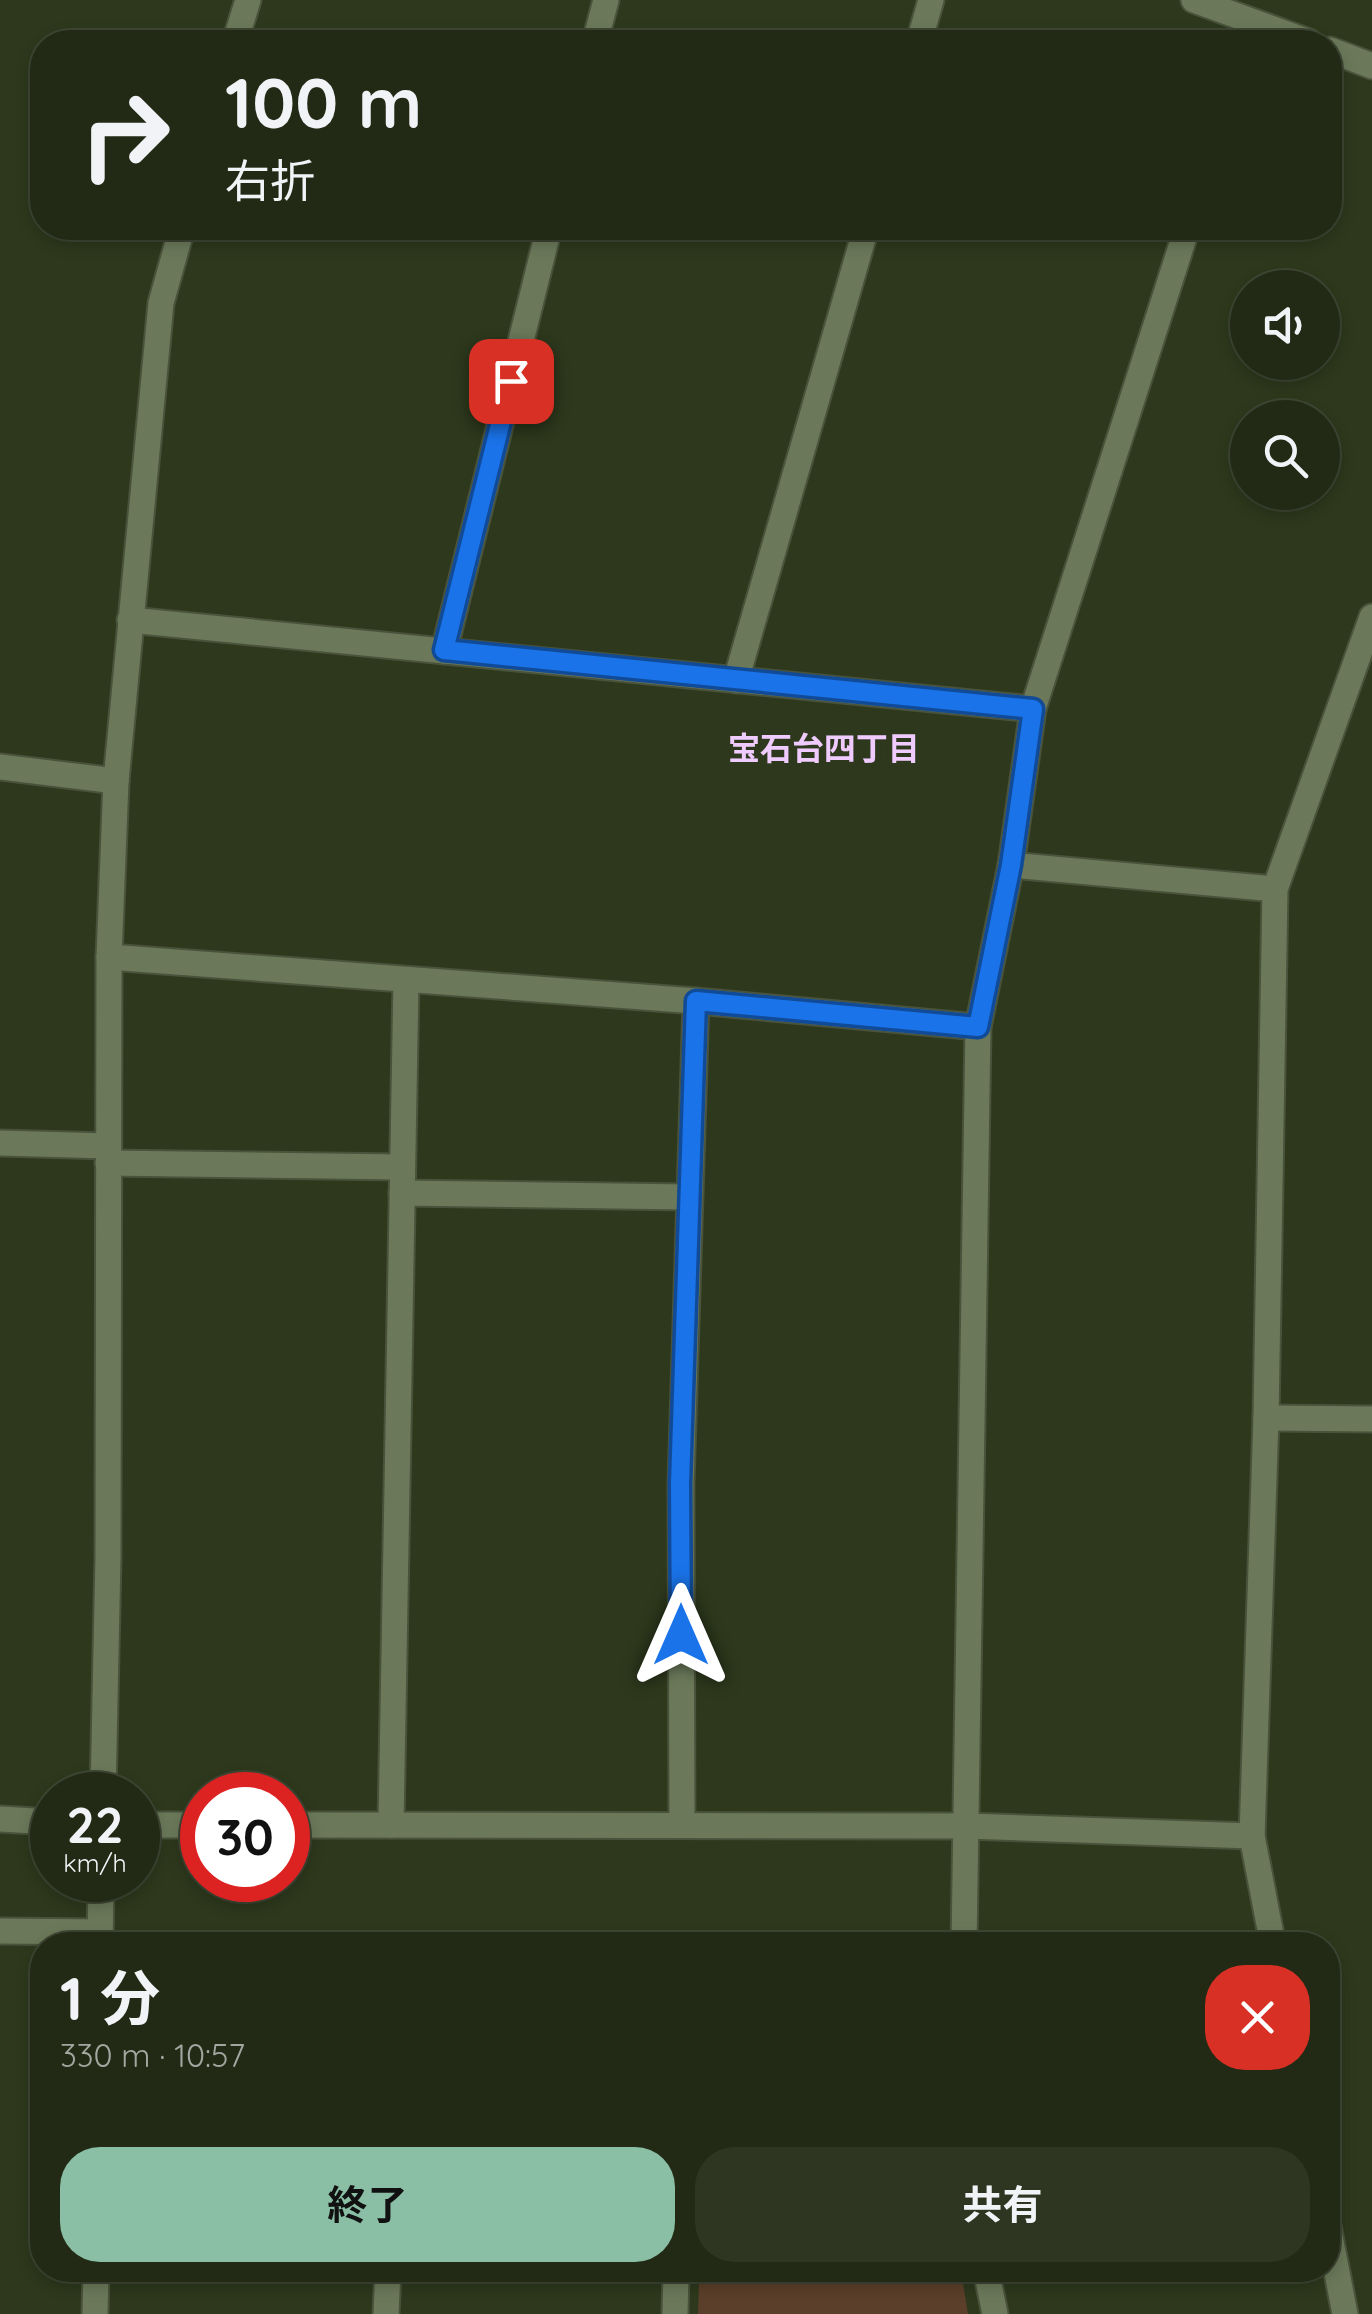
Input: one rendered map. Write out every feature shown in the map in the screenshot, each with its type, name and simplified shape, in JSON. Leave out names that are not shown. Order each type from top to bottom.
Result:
[{"type":"street","points":[[239,30],[248,0]]},
{"type":"street","points":[[598,30],[606,0]]},
{"type":"street","points":[[922,30],[931,0]]},
{"type":"street","points":[[1194,0],[1246,30]]},
{"type":"street","points":[[1342,55],[1372,66]]},
{"type":"street","points":[[103,1772],[108,1557],[109,957],[116,781],[161,303],[179,240]]},
{"type":"street","points":[[444,650],[546,240]]},
{"type":"street","points":[[736,680],[863,240]]},
{"type":"street","points":[[964,1932],[978,1027],[1011,865],[1033,709],[1183,240]]},
{"type":"street","points":[[1270,1932],[1252,1836],[1266,1418],[1275,889],[1372,617]]},
{"type":"street","points":[[130,620],[1033,709]]},
{"type":"street","points":[[0,767],[116,781]]},
{"type":"street","points":[[1011,865],[1275,889]]},
{"type":"street","points":[[109,957],[696,1001],[978,1027]]},
{"type":"street","points":[[390,1825],[406,980]]},
{"type":"street","points":[[682,1824],[680,1484],[696,1001]]},
{"type":"street","points":[[0,1143],[108,1154],[402,1167]]},
{"type":"street","points":[[402,1193],[689,1197]]},
{"type":"street","points":[[1266,1418],[1372,1419]]},
{"type":"street","points":[[0,1819],[30,1821]]},
{"type":"street","points":[[310,1825],[966,1826],[1252,1836]]},
{"type":"street","points":[[100,1932],[101,1902]]},
{"type":"street","points":[[0,1931],[30,1933]]},
{"type":"street","points":[[95,2314],[96,2282]]},
{"type":"street","points":[[386,2314],[387,2282]]},
{"type":"street","points":[[675,2314],[676,2282]]},
{"type":"street","points":[[988,2282],[995,2314]]},
{"type":"street","points":[[1338,2282],[1344,2314]]},
{"type":"shaded area","points":[[699,2282],[963,2283],[968,2314],[698,2314]]},
{"type":"district","name":"宝石台四丁目","points":[[824,748]]},
{"type":"route","points":[[511,381],[444,650],[1033,709],[1011,865],[978,1027],[696,1001],[680,1484],[681,1635]]}]
